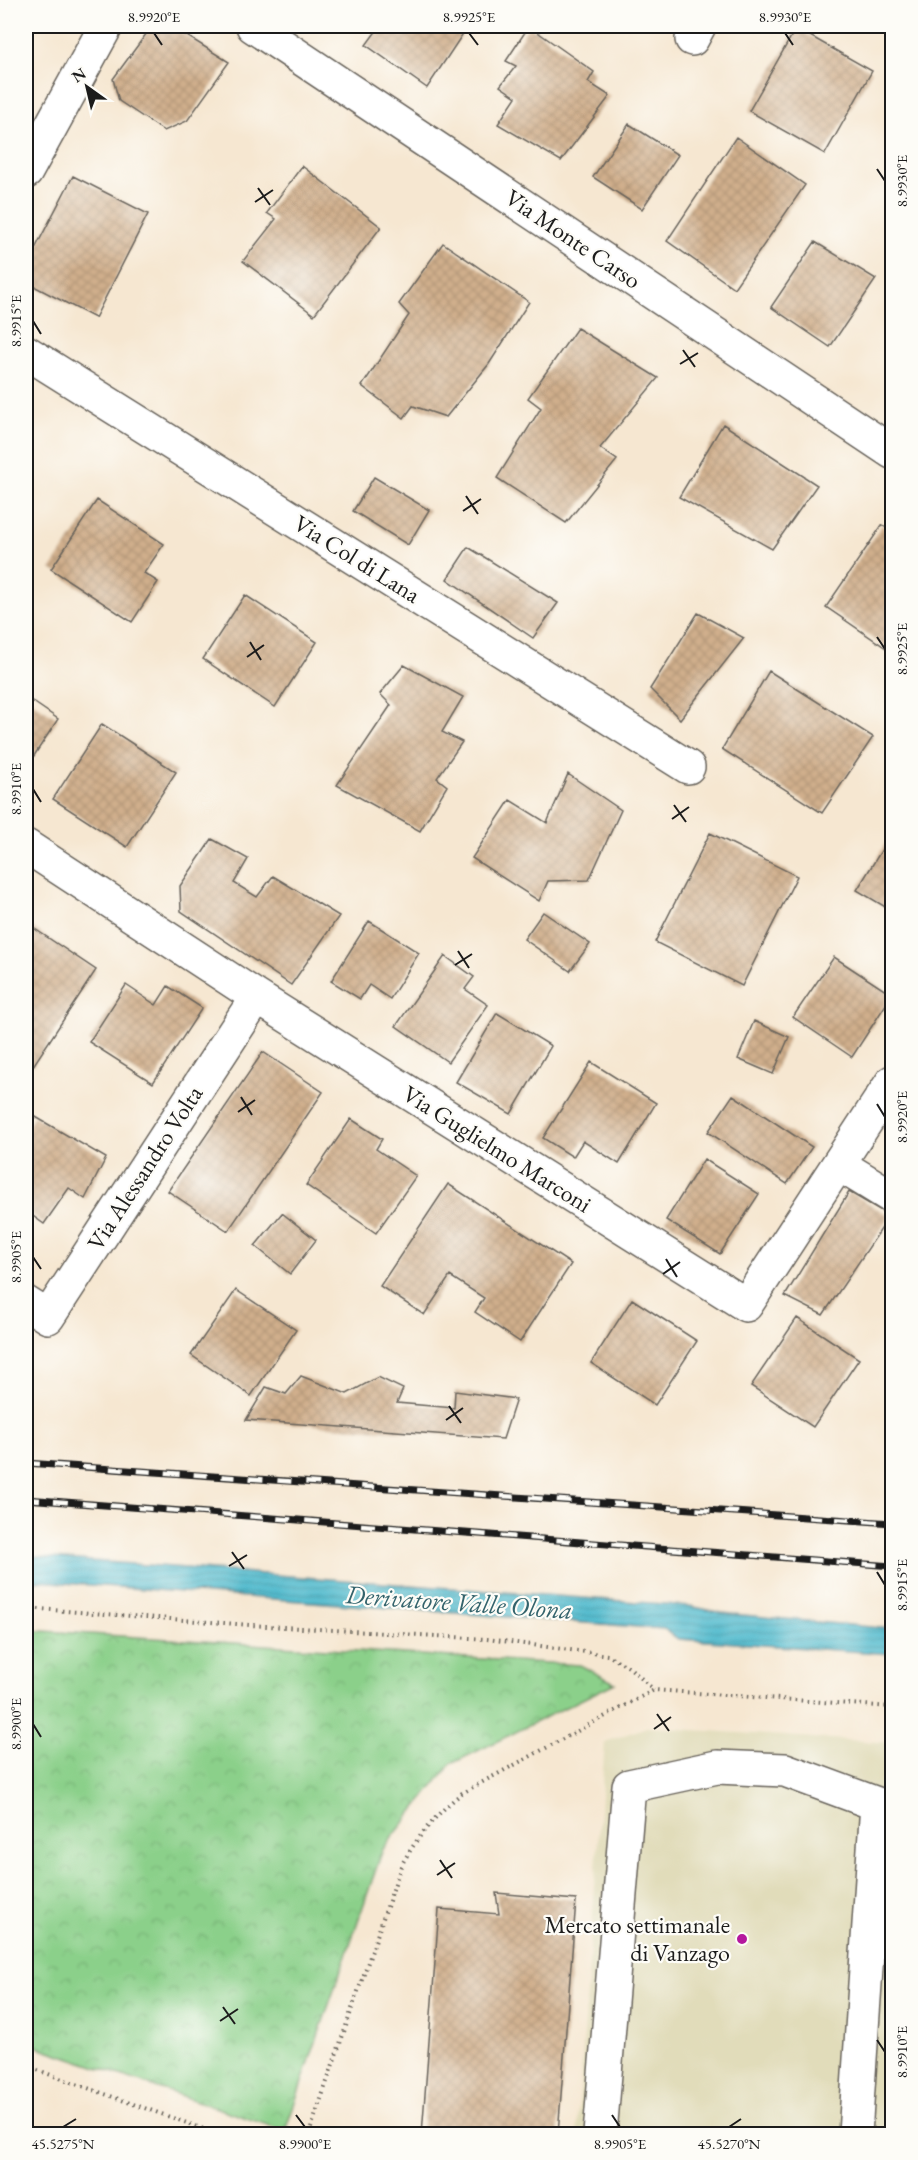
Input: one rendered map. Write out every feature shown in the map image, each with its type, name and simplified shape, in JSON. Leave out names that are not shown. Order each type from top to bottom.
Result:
[{"type":"street","points":[[26,172],[106,26]]},
{"type":"street","name":"Via Monte Carso","points":[[253,26],[892,452]]},
{"type":"street","name":"Via Col di Lana","points":[[26,352],[688,766]]},
{"type":"street","name":"Via Guglielmo Marconi","points":[[26,846],[257,998],[746,1305],[840,1165],[892,1082]]},
{"type":"street","name":"Via Alessandro Volta","points":[[26,1303],[48,1317],[257,998]]},
{"type":"street","points":[[840,1165],[892,1197]]},
{"type":"street","points":[[600,2134],[629,1786],[717,1767],[785,1770],[877,1804],[855,2134]]},
{"type":"path","points":[[26,1608],[250,1625],[487,1639],[608,1655],[630,1668],[654,1690]]},
{"type":"path","points":[[309,2134],[401,1866],[415,1841],[438,1812],[462,1793],[654,1690],[892,1707]]},
{"type":"path","points":[[26,2066],[218,2134]]},
{"type":"shaded area","name":"Mercato settimanale di Vanzago","points":[[647,1727],[892,1743],[892,2134],[577,2134],[605,1742]]},
{"type":"green space","points":[[26,1630],[580,1665],[615,1683],[451,1764],[383,1849],[285,2131],[26,2043]]},
{"type":"water","name":"Derivatore Valle Olona","points":[[26,1556],[690,1606],[722,1613],[892,1629],[892,1654],[678,1639],[664,1629],[26,1580]]},
{"type":"building","points":[[26,26],[34,26],[26,42]]},
{"type":"building","points":[[152,26],[171,26],[229,62],[187,121],[164,131],[119,101],[113,79]]},
{"type":"building","points":[[380,26],[468,26],[427,88],[366,45]]},
{"type":"building","points":[[529,26],[594,72],[588,82],[610,96],[561,161],[498,124],[516,97],[500,86],[516,66],[506,61]]},
{"type":"building","points":[[796,28],[872,71],[825,154],[749,111]]},
{"type":"building","points":[[629,124],[678,155],[642,209],[593,177]]},
{"type":"building","points":[[736,137],[805,185],[734,288],[667,241]]},
{"type":"building","points":[[302,166],[381,227],[314,315],[243,261],[276,219],[267,213]]},
{"type":"building","points":[[73,176],[148,214],[95,318],[26,282],[26,266]]},
{"type":"building","points":[[815,242],[876,279],[830,347],[771,307]]},
{"type":"building","points":[[443,243],[529,302],[489,364],[446,417],[413,406],[404,418],[362,386],[409,315],[399,304]]},
{"type":"building","points":[[577,328],[658,378],[600,448],[617,460],[566,523],[497,478],[541,408],[528,398]]},
{"type":"building","points":[[723,424],[817,485],[772,549],[679,497]]},
{"type":"building","points":[[374,477],[429,510],[408,545],[353,511]]},
{"type":"building","points":[[97,500],[164,544],[144,573],[158,582],[132,622],[51,569]]},
{"type":"building","points":[[882,525],[892,532],[892,652],[826,607]]},
{"type":"building","points":[[468,547],[558,603],[533,638],[447,579]]},
{"type":"building","points":[[245,595],[317,642],[275,707],[203,659]]},
{"type":"building","points":[[698,613],[744,638],[680,719],[650,689]]},
{"type":"building","points":[[404,665],[463,697],[442,732],[462,742],[437,778],[447,786],[420,831],[337,785],[391,705],[380,694]]},
{"type":"building","points":[[769,671],[873,737],[822,813],[722,749]]},
{"type":"building","points":[[26,697],[58,719],[26,768]]},
{"type":"building","points":[[102,724],[176,772],[127,847],[53,799]]},
{"type":"building","points":[[568,774],[621,810],[589,880],[548,881],[539,901],[472,858],[510,800],[547,823]]},
{"type":"building","points":[[710,833],[797,876],[742,986],[655,942]]},
{"type":"building","points":[[892,833],[892,911],[857,890]]},
{"type":"building","points":[[212,839],[248,859],[234,883],[257,897],[273,876],[339,916],[291,985],[181,911],[180,886]]},
{"type":"building","points":[[543,912],[590,944],[570,971],[524,939]]},
{"type":"building","points":[[369,921],[419,953],[390,999],[369,985],[360,999],[331,981]]},
{"type":"building","points":[[26,923],[96,970],[33,1066],[26,1061]]},
{"type":"building","points":[[445,956],[474,977],[465,989],[488,1005],[448,1062],[396,1026]]},
{"type":"building","points":[[834,957],[892,995],[852,1057],[793,1017]]},
{"type":"building","points":[[126,985],[156,1005],[168,986],[202,1008],[153,1083],[89,1042]]},
{"type":"building","points":[[497,1013],[551,1046],[511,1114],[456,1082]]},
{"type":"building","points":[[754,1021],[789,1037],[773,1074],[738,1059]]},
{"type":"building","points":[[263,1052],[323,1092],[228,1231],[168,1191]]},
{"type":"building","points":[[591,1062],[656,1103],[619,1164],[583,1141],[573,1157],[543,1138]]},
{"type":"building","points":[[733,1095],[812,1147],[787,1184],[708,1132]]},
{"type":"building","points":[[34,1116],[106,1158],[85,1199],[69,1188],[44,1224],[26,1211],[26,1130]]},
{"type":"building","points":[[351,1119],[382,1139],[376,1149],[416,1176],[376,1233],[306,1185]]},
{"type":"building","points":[[704,1159],[759,1194],[720,1254],[666,1220]]},
{"type":"building","points":[[448,1184],[571,1264],[520,1342],[475,1312],[484,1298],[450,1276],[424,1315],[380,1286]]},
{"type":"building","points":[[849,1192],[890,1216],[823,1315],[785,1296]]},
{"type":"building","points":[[282,1213],[316,1240],[290,1274],[255,1246]]},
{"type":"building","points":[[236,1290],[296,1330],[251,1396],[191,1355]]},
{"type":"building","points":[[632,1299],[697,1341],[655,1405],[591,1363]]},
{"type":"building","points":[[797,1318],[859,1359],[813,1427],[751,1386]]},
{"type":"building","points":[[301,1376],[347,1394],[378,1377],[403,1389],[397,1403],[454,1408],[455,1391],[516,1399],[503,1439],[246,1420],[266,1387],[286,1394]]},
{"type":"building","points":[[496,1893],[576,1900],[558,2134],[422,2134],[439,1909],[499,1914]]},
{"type":"railway","points":[[26,1463],[892,1523]]},
{"type":"railway","points":[[26,1499],[892,1566]]},
{"type":"place","name":"Mercato settimanale di Vanzago","points":[[742,1939]]}]
